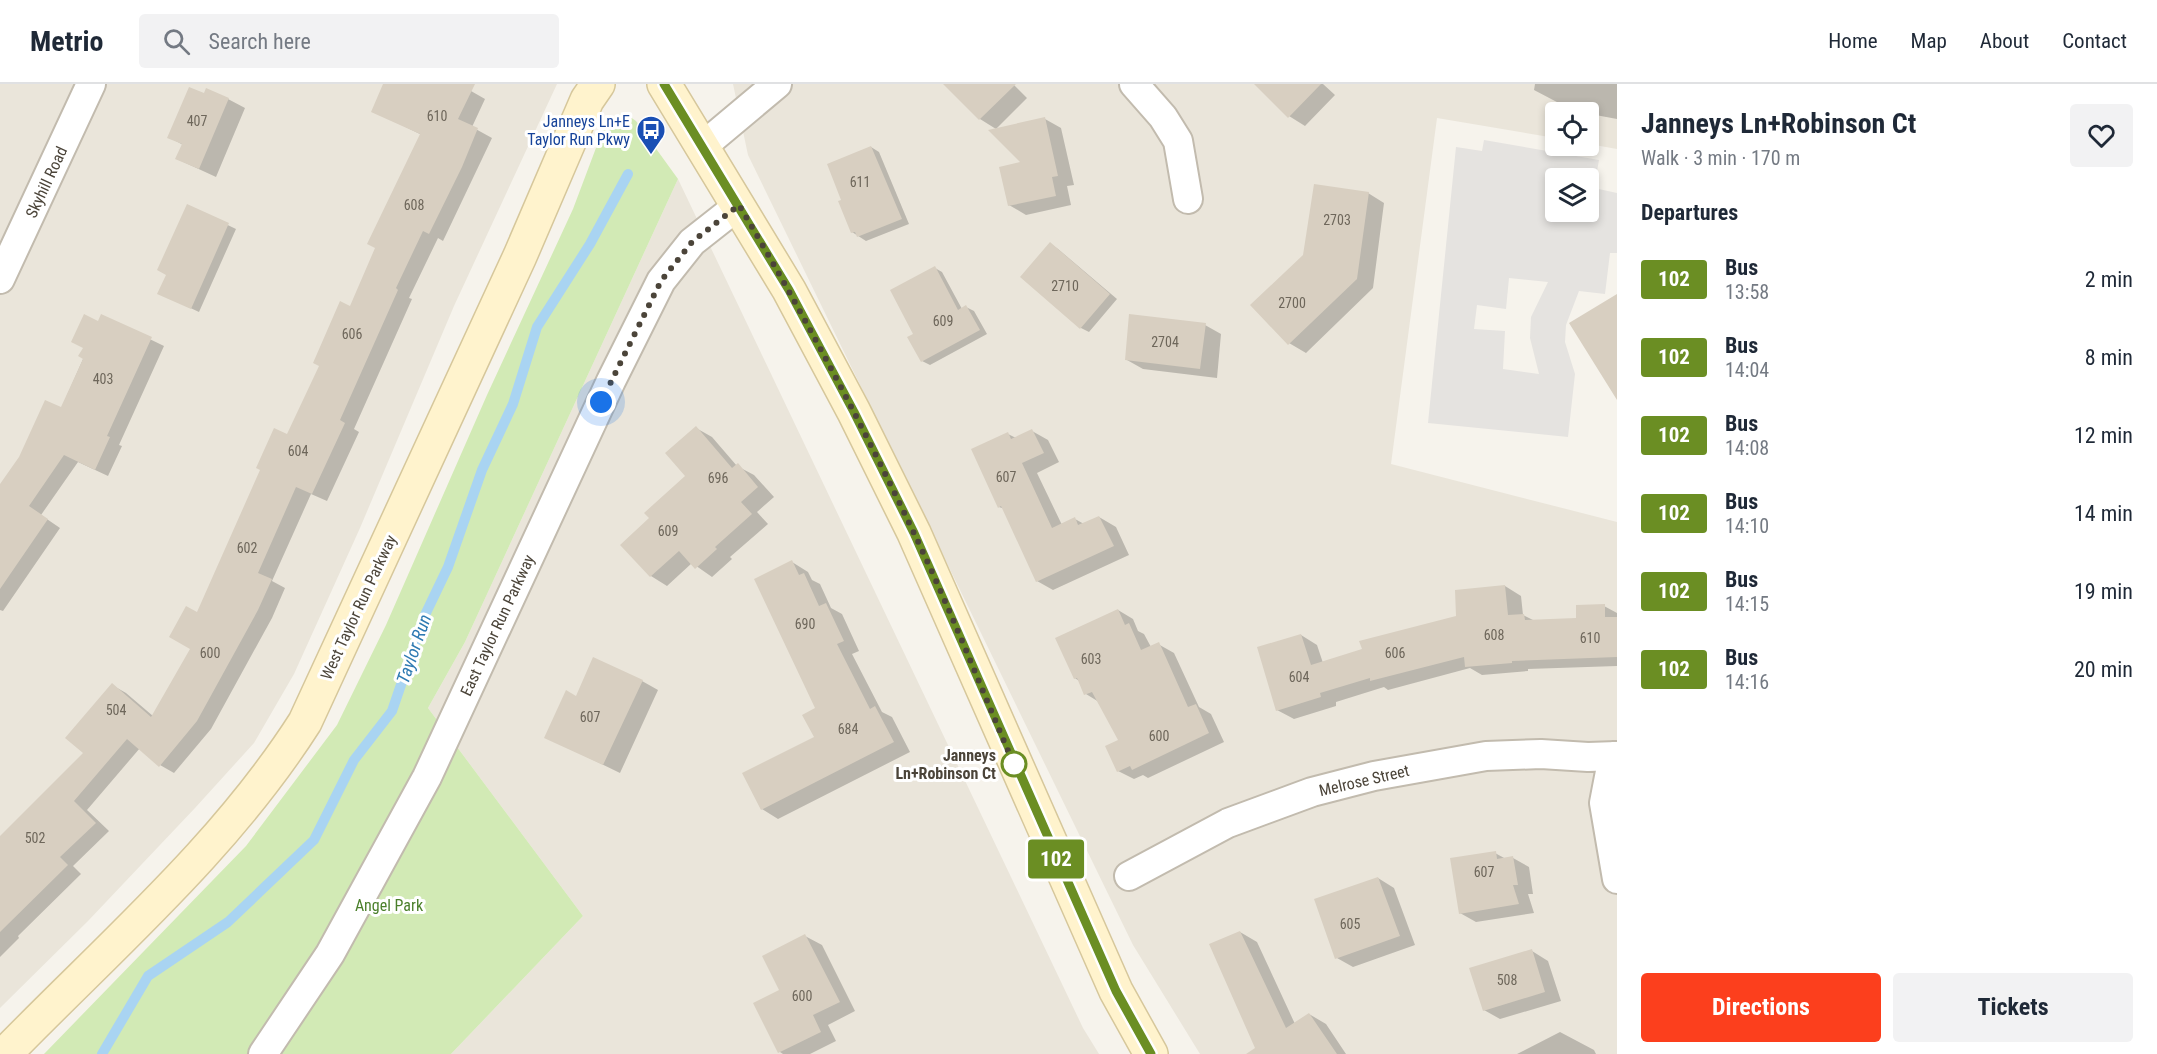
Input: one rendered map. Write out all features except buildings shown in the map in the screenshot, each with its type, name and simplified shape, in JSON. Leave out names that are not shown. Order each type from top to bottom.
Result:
[{"type":"street","name":"Skyhill Road","points":[[0,279],[91,84]]},
{"type":"street","name":"West Taylor Run Parkway","points":[[5,1054],[208,851],[282,758],[305,722],[515,266],[587,100],[598,84]]},
{"type":"street","points":[[664,84],[789,290],[854,412],[914,533],[1116,991],[1151,1054]]},
{"type":"street","points":[[703,146],[777,84]]},
{"type":"street","points":[[1134,84],[1164,117],[1178,141],[1188,199]]},
{"type":"street","name":"East Taylor Run Parkway","points":[[263,1054],[330,954],[427,777],[544,522],[661,281],[692,242],[739,205]]},
{"type":"street","name":"Melrose Street","points":[[1129,876],[1228,823],[1312,792],[1374,776],[1486,756],[1541,754],[1615,756]]},
{"type":"street","points":[[1615,756],[1604,803],[1617,879]]},
{"type":"shaded area","points":[[0,84],[557,84],[454,306],[360,528],[294,674],[254,743],[88,921],[0,1008]]},
{"type":"shaded area","points":[[733,84],[1617,84],[1617,149],[1599,146],[1599,102],[1545,102],[1545,136],[1437,118],[1391,464],[1617,522],[1617,1054],[1200,1054],[1133,945],[748,155]]},
{"type":"shaded area","points":[[1484,140],[1545,151],[1545,156],[1576,156],[1599,160],[1598,168],[1545,168],[1545,222],[1599,222],[1599,189],[1617,193],[1617,253],[1610,253],[1605,294],[1579,291],[1566,325],[1565,342],[1575,374],[1568,437],[1428,423],[1456,147],[1482,151]],"holes":[[[1509,278],[1548,282],[1531,317],[1530,338],[1539,374],[1503,369],[1505,331],[1474,329],[1477,305],[1506,309]]]},
{"type":"shaded area","points":[[678,179],[1083,1028],[1099,1054],[451,1054],[583,916],[428,708],[465,642]]},
{"type":"green space","name":"Angel Park","points":[[623,112],[636,121],[678,179],[465,642],[428,708],[583,916],[451,1054],[44,1054],[246,846],[337,725],[386,625],[487,395],[573,209],[605,124]]},
{"type":"waterway","name":"Taylor Run","points":[[102,1054],[148,976],[228,922],[314,840],[354,760],[392,711],[425,615],[448,567],[482,470],[513,404],[537,327],[590,244],[628,174]]},
{"type":"bus line","name":"102","points":[[664,84],[789,290],[854,412],[914,533],[1116,991],[1151,1054]]},
{"type":"place","name":"Janneys Ln+E Taylor Run Pkwy","points":[[651,156]]},
{"type":"place","name":"Janneys Ln+Robinson Ct","points":[[1014,764]]},
{"type":"route","points":[[601,402],[661,281],[692,242],[739,205],[789,290],[854,412],[914,533],[1018,774],[1014,764]]}]
